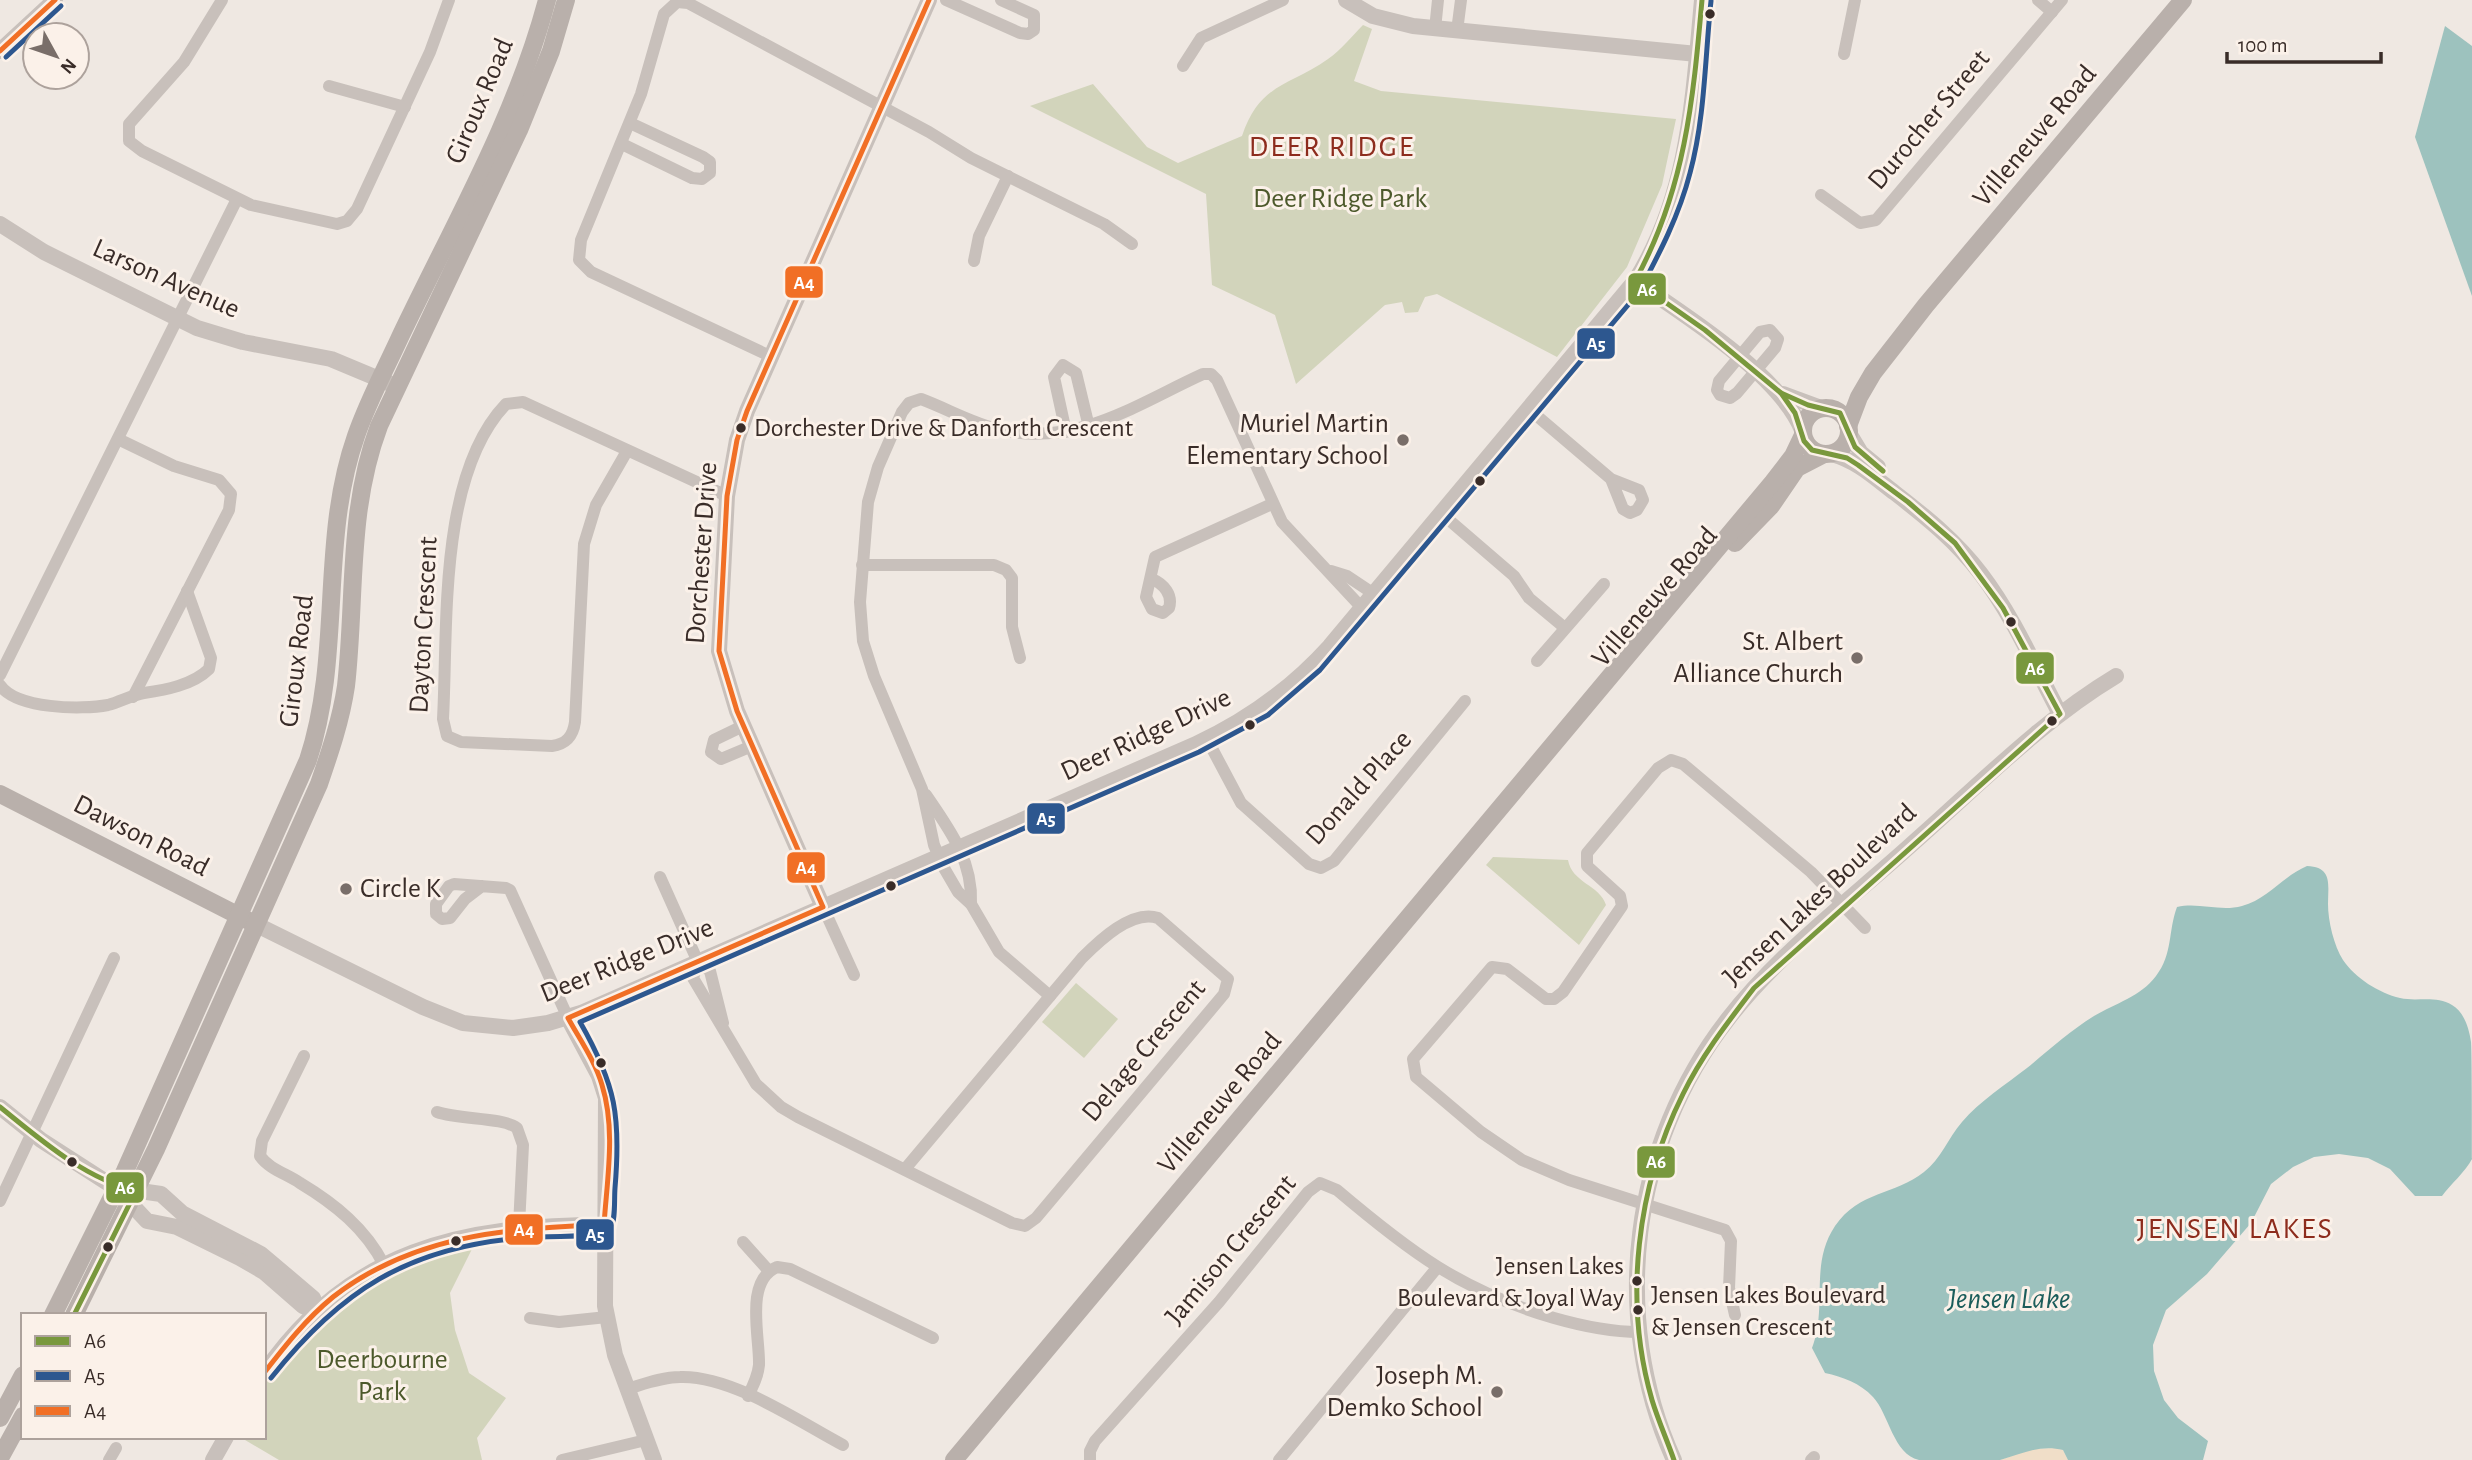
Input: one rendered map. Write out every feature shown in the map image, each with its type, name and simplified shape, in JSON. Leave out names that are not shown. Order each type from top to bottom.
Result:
[{"type":"main road","name":"Giroux Road","points":[[55,1313],[117,1188],[301,778],[319,724],[328,667],[338,508],[355,437],[509,109],[547,0]]},
{"type":"main road","name":"Giroux Road","points":[[75,1313],[133,1198],[319,784],[337,732],[348,667],[360,489],[372,446],[538,87],[566,0]]},
{"type":"main road","name":"Villeneuve Road","points":[[1849,430],[1859,397],[1873,373],[1926,305],[2183,0]]},
{"type":"main road","name":"Villeneuve Road","points":[[1824,408],[1846,397],[1882,345],[1926,305]]},
{"type":"main road","points":[[1824,408],[1840,413],[1849,430],[1844,446],[1828,454],[1812,450],[1803,433],[1806,419],[1824,408]]},
{"type":"main road","name":"Villeneuve Road","points":[[954,1460],[1785,468],[1803,433]]},
{"type":"main road","name":"Villeneuve Road","points":[[1527,779],[1771,506],[1797,468],[1828,454]]},
{"type":"main road","name":"Dawson Road","points":[[0,794],[257,925]]},
{"type":"main road","points":[[0,1418],[21,1379]]},
{"type":"main road","points":[[0,1458],[21,1420]]},
{"type":"street","points":[[0,51],[55,0]]},
{"type":"street","points":[[222,0],[196,44],[167,83],[129,124],[127,134],[136,148],[237,199],[271,212],[332,223],[346,221],[357,209],[435,41],[449,0]]},
{"type":"street","name":"Dorchester Drive","points":[[823,907],[730,694],[719,651],[727,496],[737,440],[929,0]]},
{"type":"street","points":[[946,0],[1020,33],[1028,34],[1034,30],[1034,15],[1002,0]]},
{"type":"street","points":[[1183,66],[1200,38],[1283,0]]},
{"type":"street","points":[[1346,0],[1387,21],[1435,29],[1697,54]]},
{"type":"street","points":[[1435,29],[1438,0]]},
{"type":"street","points":[[1457,31],[1461,0]]},
{"type":"street","name":"Deer Ridge Drive","points":[[257,925],[423,1007],[463,1023],[513,1028],[568,1018],[1207,739],[1246,718],[1290,686],[1362,608],[1635,281],[1656,244],[1678,186],[1689,134],[1702,0]]},
{"type":"street","points":[[1844,54],[1854,0]]},
{"type":"street","points":[[2038,0],[2052,12]]},
{"type":"street","name":"Durocher Street","points":[[1821,195],[1860,223],[1876,220],[2062,0]]},
{"type":"street","points":[[772,357],[591,272],[582,264],[579,255],[581,240],[630,123],[664,14],[679,1],[882,106],[1008,176],[1104,224],[1132,244]]},
{"type":"street","points":[[329,86],[405,107]]},
{"type":"street","points":[[622,144],[692,178],[702,179],[710,173],[710,162],[703,157],[630,123]]},
{"type":"street","points":[[974,261],[979,236],[1008,176]]},
{"type":"street","points":[[0,675],[237,199]]},
{"type":"street","name":"Larson Avenue","points":[[0,224],[44,252],[178,319],[243,342],[331,359],[398,387]]},
{"type":"street","points":[[1635,281],[1739,358],[1781,393],[1824,408]]},
{"type":"street","points":[[1770,330],[1778,339],[1775,348],[1730,398],[1720,395],[1717,390],[1719,382],[1739,358],[1760,332],[1770,330]]},
{"type":"street","points":[[1066,432],[1054,377],[1063,365],[1076,373],[1089,427]]},
{"type":"street","points":[[1050,996],[999,952],[971,904],[958,892],[939,856],[922,789],[865,650],[861,624],[864,525],[872,484],[909,403],[921,399],[1002,430],[1029,434],[1066,432],[1089,427],[1203,374],[1211,374],[1217,380],[1272,504],[1295,539],[1331,571],[1338,585],[1362,608]]},
{"type":"street","points":[[1781,393],[1803,433]]},
{"type":"street","name":"Dayton Crescent","points":[[627,451],[596,505],[584,544],[575,722],[570,736],[565,743],[552,746],[461,742],[447,736],[443,719],[455,518],[471,464],[499,412],[512,401],[523,402],[727,496]]},
{"type":"street","points":[[1530,410],[1611,479]]},
{"type":"street","points":[[1849,430],[1861,453],[1890,477],[1912,505]]},
{"type":"street","points":[[118,439],[168,464],[219,480],[229,490],[229,510],[133,697]]},
{"type":"street","points":[[1828,454],[1858,465],[1912,505],[1949,537],[1980,573],[2005,611],[2060,714]]},
{"type":"street","points":[[1152,579],[1151,566],[1161,552],[1272,504]]},
{"type":"street","points":[[1441,514],[1517,579],[1529,597],[1565,628]]},
{"type":"street","points":[[862,565],[994,565],[1006,570],[1013,582],[1012,627],[1020,658]]},
{"type":"street","points":[[1331,571],[1347,576],[1374,594]]},
{"type":"street","points":[[1537,661],[1604,584]]},
{"type":"street","points":[[0,685],[13,696],[68,708],[108,705],[197,679],[209,669],[210,652],[187,591]]},
{"type":"street","name":"Jensen Lakes Boulevard","points":[[1674,1460],[1650,1392],[1639,1332],[1636,1263],[1645,1203],[1663,1138],[1680,1096],[1704,1053],[1754,988],[1844,905],[2060,714],[2116,676]]},
{"type":"street","name":"Donald Place","points":[[1207,739],[1241,803],[1309,864],[1321,868],[1334,861],[1465,701]]},
{"type":"street","points":[[743,726],[714,740],[711,752],[721,759],[752,746]]},
{"type":"street","points":[[1735,1315],[1729,1288],[1731,1246],[1728,1234],[1717,1226],[1552,1173],[1504,1149],[1416,1077],[1412,1064],[1416,1055],[1492,967],[1507,969],[1546,999],[1554,999],[1563,992],[1622,906],[1620,896],[1587,866],[1587,853],[1666,762],[1675,760],[1683,764],[1811,872],[1865,928]]},
{"type":"street","points":[[922,789],[960,848],[972,888],[971,904]]},
{"type":"street","points":[[660,877],[698,962]]},
{"type":"street","points":[[482,886],[506,888],[512,893],[568,1018],[599,1076],[606,1098],[608,1124],[604,1225],[607,1317],[627,1389],[654,1460]]},
{"type":"street","points":[[823,907],[854,975]]},
{"type":"street","name":"Delage Crescent","points":[[698,962],[692,978],[750,1075],[781,1107],[1012,1223],[1028,1225],[1216,1003],[1229,982],[1223,973],[1163,922],[1147,916],[1126,924],[1100,940],[905,1169]]},
{"type":"street","points":[[0,1201],[114,958]]},
{"type":"street","points":[[304,1056],[262,1141],[260,1156],[349,1219],[372,1243],[384,1265]]},
{"type":"street","points":[[0,1107],[32,1134],[133,1198],[147,1221],[177,1227],[240,1258],[264,1272],[303,1306],[318,1312]]},
{"type":"street","points":[[437,1112],[463,1120],[503,1121],[517,1128],[523,1145],[519,1226]]},
{"type":"street","name":"Jamison Crescent","points":[[1090,1460],[1090,1451],[1095,1441],[1212,1311],[1316,1185],[1324,1184],[1337,1190],[1436,1269]]},
{"type":"street","points":[[133,1198],[161,1194],[182,1213],[261,1254],[313,1298],[318,1312]]},
{"type":"street","points":[[266,1371],[318,1312],[352,1284],[384,1265],[449,1239],[519,1226],[604,1225]]},
{"type":"street","points":[[743,1242],[769,1271]]},
{"type":"street","points":[[748,1396],[758,1365],[759,1294],[769,1271],[777,1267],[790,1269],[933,1338]]},
{"type":"street","points":[[1279,1460],[1436,1269],[1483,1293],[1530,1311],[1599,1329],[1639,1332]]},
{"type":"street","points":[[530,1318],[559,1322],[607,1317]]},
{"type":"street","points":[[627,1389],[657,1380],[689,1377],[716,1382],[843,1445]]},
{"type":"street","points":[[213,1460],[225,1439]]},
{"type":"street","points":[[562,1460],[646,1440]]},
{"type":"street","points":[[109,1460],[116,1448]]},
{"type":"green space","name":"Deer Ridge Park","points":[[1363,25],[1372,29],[1354,81],[1381,91],[1676,119],[1662,185],[1627,267],[1557,357],[1437,294],[1425,297],[1418,312],[1405,313],[1402,302],[1385,305],[1296,384],[1275,315],[1212,285],[1206,194],[1030,106],[1093,84],[1147,147],[1178,163],[1242,136],[1257,106],[1267,96],[1328,59]]},
{"type":"green space","points":[[1493,857],[1568,860],[1575,874],[1603,898],[1606,905],[1579,945],[1486,865]]},
{"type":"green space","points":[[1076,983],[1118,1019],[1084,1058],[1042,1022]]},
{"type":"green space","name":"Deerbourne Park","points":[[475,1243],[450,1293],[455,1330],[469,1373],[506,1398],[477,1438],[482,1460],[279,1460],[243,1439],[266,1439],[267,1381],[304,1335],[324,1316],[370,1283],[420,1259]]},
{"type":"sand","points":[[2030,1449],[2063,1450],[2068,1460],[2000,1460]]},
{"type":"water","points":[[2445,26],[2472,46],[2472,296],[2415,137]]},
{"type":"water","name":"Jensen Lake","points":[[2307,866],[2325,873],[2332,933],[2340,954],[2354,973],[2368,984],[2400,998],[2446,1002],[2463,1016],[2471,1042],[2472,1159],[2469,1164],[2442,1196],[2415,1196],[2390,1169],[2368,1158],[2339,1154],[2314,1157],[2293,1167],[2271,1184],[2251,1223],[2207,1274],[2166,1310],[2153,1345],[2154,1371],[2164,1400],[2178,1418],[2208,1441],[2203,1460],[2068,1460],[2063,1450],[2055,1448],[2031,1450],[2000,1460],[1919,1460],[1910,1456],[1897,1442],[1873,1397],[1851,1381],[1825,1373],[1812,1348],[1819,1317],[1823,1256],[1835,1226],[1855,1206],[1924,1172],[1935,1161],[1962,1122],[1985,1100],[2076,1028],[2150,983],[2161,968],[2168,951],[2177,907],[2242,906],[2260,898],[2290,875]]},
{"type":"transit line","name":"A4","points":[[0,51],[55,0]]},
{"type":"transit line","name":"A4","points":[[266,1370],[323,1305],[363,1276],[395,1260],[428,1248],[497,1233],[604,1225],[609,1119],[602,1085],[568,1018],[823,907],[737,711],[719,651],[727,496],[737,440],[747,411],[929,0]]},
{"type":"transit line","name":"A6","points":[[1674,1460],[1652,1400],[1643,1362],[1637,1283],[1645,1205],[1667,1129],[1690,1080],[1725,1026],[1754,988],[2060,714],[2003,608],[1955,543],[1908,502],[1858,465],[1847,458],[1812,450],[1804,441],[1795,413],[1781,393],[1705,330],[1635,281],[1652,247],[1676,179],[1690,109],[1702,0]]},
{"type":"transit line","name":"A5","points":[[271,1378],[297,1347],[350,1298],[379,1279],[410,1264],[480,1243],[520,1238],[593,1235],[610,1231],[614,1210],[616,1121],[602,1065],[580,1022],[1199,752],[1268,715],[1320,670],[1639,292],[1674,220],[1690,173],[1702,109],[1711,1]]},
{"type":"transit line","name":"A5","points":[[6,57],[61,6]]},
{"type":"transit line","name":"A6","points":[[1781,393],[1808,405],[1840,413],[1855,447],[1883,471]]},
{"type":"transit line","name":"A6","points":[[0,1107],[47,1145],[81,1167],[136,1191],[75,1313]]},
{"type":"place","name":"Dorchester Drive & Danforth Crescent","points":[[741,428]]},
{"type":"place","name":"Muriel Martin Elementary School","points":[[1403,440]]},
{"type":"place","name":"St. Albert Alliance Church","points":[[1857,658]]},
{"type":"place","name":"Circle K","points":[[346,889]]},
{"type":"place","name":"Jensen Lakes Boulevard & Joyal Way","points":[[1637,1281]]},
{"type":"place","name":"Jensen Lakes Boulevard & Jensen Crescent","points":[[1638,1310]]},
{"type":"place","name":"Joseph M. Demko School","points":[[1497,1392]]},
{"type":"district","name":"DEER RIDGE","points":[[1332,147]]},
{"type":"district","name":"JENSEN LAKES","points":[[2235,1229]]}]
